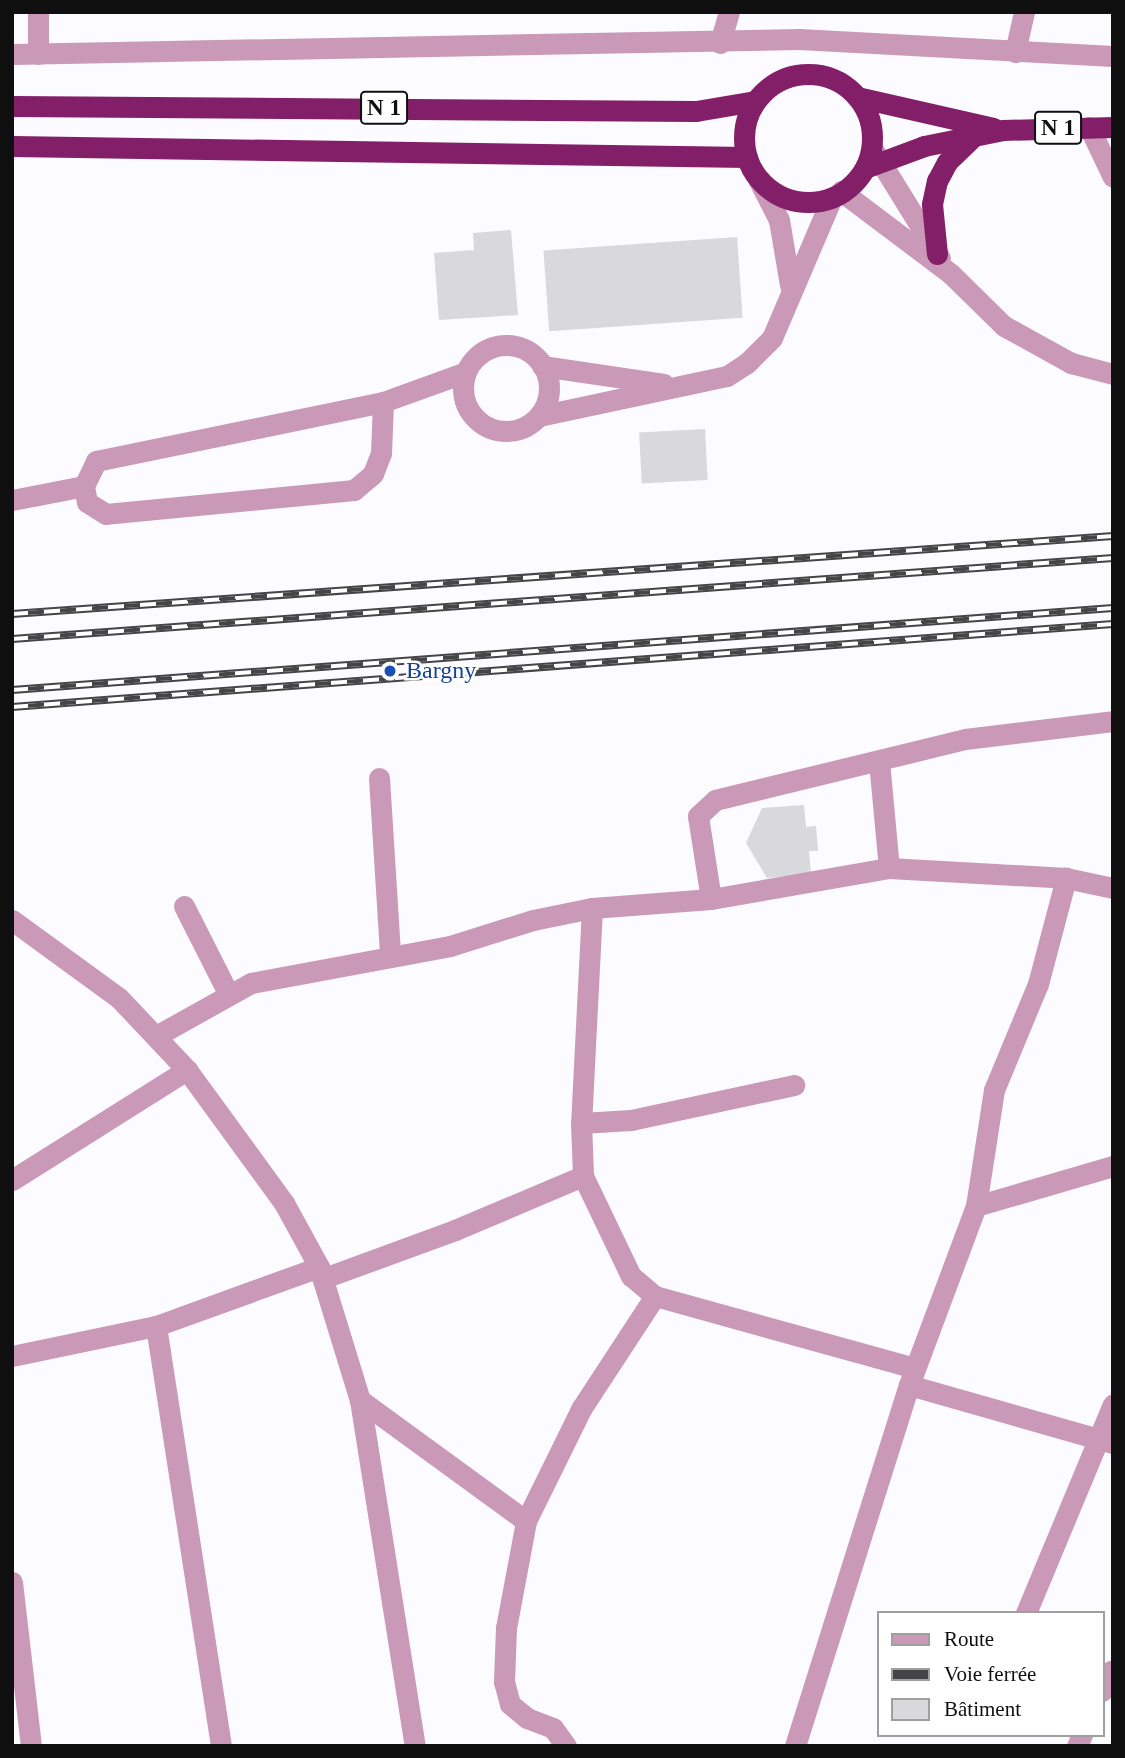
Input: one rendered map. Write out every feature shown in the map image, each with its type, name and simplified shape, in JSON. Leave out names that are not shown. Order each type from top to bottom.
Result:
[{"type":"highway","name":"N 1","points":[[12,106],[696,111],[755,101],[768,87],[799,74],[835,80],[856,97],[1003,130]]},
{"type":"highway","points":[[856,97],[871,125],[872,160]]},
{"type":"highway","points":[[755,101],[743,139],[747,157],[757,177],[790,199],[810,202],[836,194]]},
{"type":"highway","name":"N 1","points":[[836,194],[872,160],[924,146],[1003,130],[1113,127]]},
{"type":"highway","points":[[937,254],[932,204],[937,181],[959,147],[975,136]]},
{"type":"highway","name":"N 1","points":[[12,146],[747,157]]},
{"type":"street","points":[[38,12],[38,54]]},
{"type":"street","points":[[720,43],[729,12]]},
{"type":"street","points":[[1015,52],[1024,12]]},
{"type":"street","points":[[12,54],[720,43],[799,39],[1113,56]]},
{"type":"street","points":[[1089,127],[1113,177]]},
{"type":"street","points":[[872,160],[951,274]]},
{"type":"street","points":[[757,177],[779,220],[788,253],[791,290]]},
{"type":"street","points":[[466,372],[464,399],[478,421],[503,431],[516,429],[539,416],[727,376],[747,362],[772,338],[791,290],[836,194],[951,274],[1004,326],[1037,347],[1071,363],[1113,374]]},
{"type":"street","points":[[383,402],[381,453],[373,474],[354,490],[106,514],[87,502],[83,486],[96,461],[383,402],[466,372],[484,351],[497,346],[523,348],[542,366],[548,391],[539,416]]},
{"type":"street","points":[[542,366],[676,386]]},
{"type":"street","points":[[12,500],[83,486]]},
{"type":"street","points":[[711,899],[698,816],[704,806],[965,739],[1113,720]]},
{"type":"street","points":[[879,761],[889,868]]},
{"type":"street","points":[[379,778],[390,955]]},
{"type":"street","points":[[156,1036],[228,993],[274,976],[450,946],[533,920],[592,908],[711,899],[889,868],[1066,877],[1113,888]]},
{"type":"street","points":[[795,1746],[912,1377],[976,1206],[994,1090],[1038,984],[1066,877]]},
{"type":"street","points":[[184,906],[228,993]]},
{"type":"street","points":[[592,908],[581,1123],[583,1176],[631,1276],[655,1296],[1105,1440]]},
{"type":"street","points":[[12,920],[119,998],[187,1070],[284,1203],[322,1273],[360,1400],[415,1746]]},
{"type":"street","points":[[12,1180],[187,1070]]},
{"type":"street","points":[[581,1123],[631,1120],[794,1085]]},
{"type":"street","points":[[976,1206],[1113,1166]]},
{"type":"street","points":[[12,1356],[156,1326],[455,1230],[583,1176]]},
{"type":"street","points":[[566,1746],[553,1728],[527,1717],[510,1704],[504,1682],[506,1628],[526,1521],[581,1409],[655,1296]]},
{"type":"street","points":[[156,1326],[221,1746]]},
{"type":"street","points":[[360,1400],[526,1521]]},
{"type":"street","points":[[1027,1611],[1105,1440],[1113,1404]]},
{"type":"street","points":[[12,1582],[31,1746]]},
{"type":"building","points":[[511,230],[518,315],[439,320],[434,253],[474,250],[473,233]]},
{"type":"building","points":[[737,237],[743,318],[549,331],[543,251]]},
{"type":"building","points":[[705,429],[708,480],[642,483],[639,432]]},
{"type":"building","points":[[804,805],[806,827],[816,826],[818,851],[809,851],[811,874],[767,878],[746,843],[762,808]]},
{"type":"railway","points":[[12,614],[1113,536]]},
{"type":"railway","points":[[12,639],[1113,558]]},
{"type":"railway","points":[[12,690],[1113,608]]},
{"type":"railway","points":[[12,707],[1113,624]]},
{"type":"place","name":"Bargny","points":[[390,671]]}]
